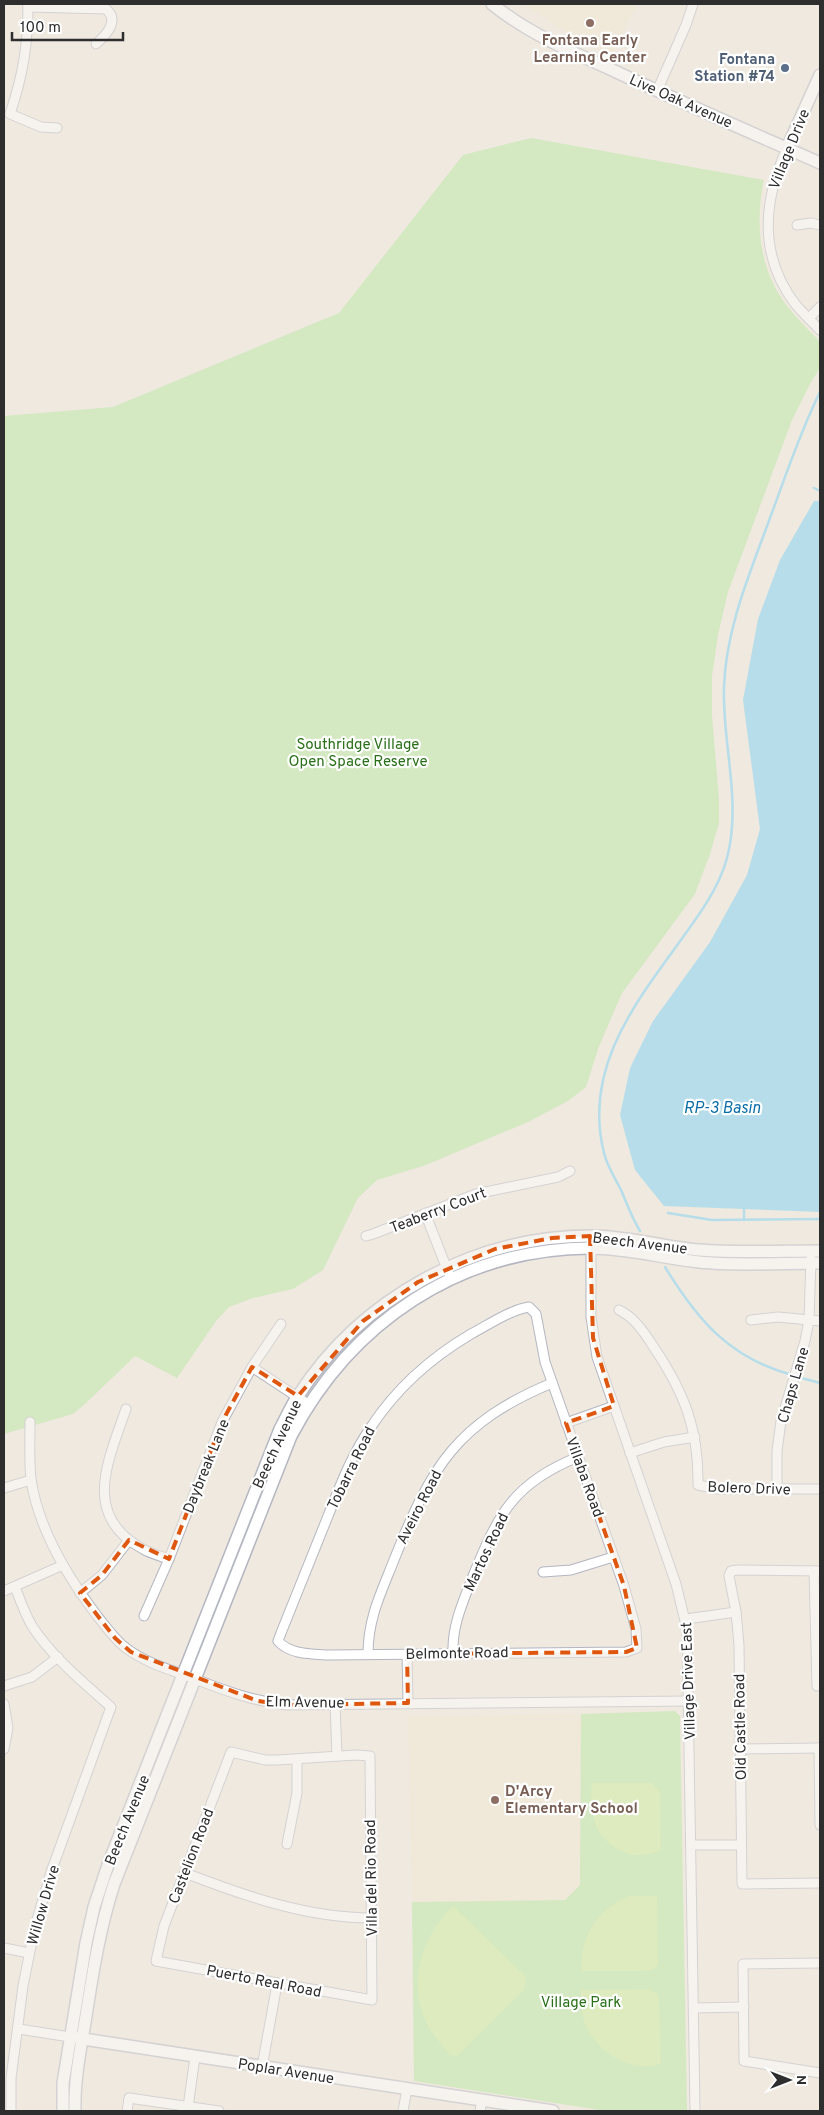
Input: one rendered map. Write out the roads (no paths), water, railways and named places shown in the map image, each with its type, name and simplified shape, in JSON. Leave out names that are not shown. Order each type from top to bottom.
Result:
[{"type":"street","name":"Live Oak Avenue","points":[[492,4],[542,36],[657,91],[820,163]]},
{"type":"street","points":[[657,91],[686,25],[693,4]]},
{"type":"street","points":[[57,128],[41,127],[10,114],[25,63],[28,42],[28,6],[106,9],[111,14],[112,23],[108,32],[96,44]]},
{"type":"street","name":"Village Drive","points":[[820,74],[774,177],[768,211],[769,241],[774,262],[786,290],[820,330]]},
{"type":"street","points":[[797,225],[811,223],[820,225]]},
{"type":"street","points":[[809,318],[820,307]]},
{"type":"street","name":"Teaberry Court","points":[[366,1236],[476,1194],[521,1183],[558,1177],[570,1172]]},
{"type":"street","points":[[425,1213],[451,1279]]},
{"type":"street","name":"Beech Avenue","points":[[63,2111],[63,2084],[87,1934],[109,1862],[184,1675],[266,1461],[298,1396],[338,1346],[392,1298],[447,1267],[495,1249],[521,1242],[590,1236],[634,1239],[697,1250],[816,1257]]},
{"type":"street","name":"Village Drive East","points":[[590,1236],[593,1338],[600,1366],[676,1584],[686,1619],[690,1701],[695,2111]]},
{"type":"street","name":"Beech Avenue","points":[[75,2111],[82,2039],[96,1952],[105,1912],[281,1459],[308,1404],[341,1361],[368,1334],[400,1308],[451,1279],[512,1258],[552,1250],[591,1248],[621,1250],[700,1262],[816,1257]]},
{"type":"street","name":"Chaps Lane","points":[[777,1489],[779,1437],[784,1409],[797,1370],[809,1320],[816,1257]]},
{"type":"street","name":"Villaba Road","points":[[530,1308],[537,1317],[545,1362],[632,1615],[638,1639],[638,1648]]},
{"type":"street","name":"Tobarra Road","points":[[278,1641],[341,1485],[364,1438],[378,1418],[405,1386],[442,1354],[478,1330],[513,1313],[530,1308]]},
{"type":"street","name":"Bolero Drive","points":[[619,1310],[630,1317],[666,1366],[685,1404],[695,1437],[698,1460],[698,1485],[718,1489],[820,1489]]},
{"type":"street","points":[[751,1320],[778,1317],[820,1321]]},
{"type":"street","name":"Daybreak Lane","points":[[144,1616],[169,1559],[222,1422],[252,1367],[281,1324]]},
{"type":"street","points":[[252,1367],[308,1404]]},
{"type":"street","name":"Aveiro Road","points":[[368,1654],[370,1625],[377,1603],[414,1511],[431,1478],[456,1444],[483,1420],[504,1405],[552,1383]]},
{"type":"street","points":[[566,1423],[614,1406]]},
{"type":"street","points":[[126,1409],[106,1465],[103,1487],[104,1499],[109,1515],[118,1529],[129,1540],[144,1550],[169,1559]]},
{"type":"street","name":"Elm Avenue","points":[[30,1422],[31,1480],[40,1512],[63,1565],[80,1593],[105,1626],[124,1647],[149,1662],[258,1701],[286,1705],[690,1701]]},
{"type":"street","points":[[630,1453],[664,1442],[695,1437]]},
{"type":"street","name":"Martos Road","points":[[453,1653],[457,1616],[490,1535],[501,1515],[518,1493],[536,1478],[558,1465],[578,1457]]},
{"type":"street","points":[[4,1488],[31,1480]]},
{"type":"street","points":[[80,1593],[102,1575],[129,1540]]},
{"type":"street","points":[[543,1572],[571,1570],[613,1556]]},
{"type":"street","points":[[4,1591],[63,1565]]},
{"type":"street","name":"Old Castle Road","points":[[817,1571],[731,1571],[730,1581],[736,1612],[739,1652],[742,1884],[820,1883]]},
{"type":"street","points":[[817,1571],[817,1686]]},
{"type":"street","points":[[4,1686],[32,1677],[58,1657],[32,1626],[15,1587]]},
{"type":"street","points":[[686,1619],[736,1612]]},
{"type":"street","name":"Belmonte Road","points":[[278,1641],[287,1649],[329,1655],[626,1652],[638,1648]]},
{"type":"street","points":[[407,1654],[408,1703]]},
{"type":"street","name":"Willow Drive","points":[[11,2111],[8,2078],[19,2029],[23,1986],[30,1953],[51,1872],[111,1706],[89,1688],[58,1657]]},
{"type":"street","points":[[4,1704],[8,1728],[4,1749]]},
{"type":"street","points":[[288,1844],[297,1792],[297,1760],[337,1756],[335,1704]]},
{"type":"street","points":[[740,1749],[820,1748],[820,1825]]},
{"type":"street","name":"Castelion Road","points":[[156,1961],[164,1926],[231,1752],[265,1760],[297,1760]]},
{"type":"street","name":"Villa del Rio Road","points":[[337,1756],[370,1756],[372,2000]]},
{"type":"street","points":[[692,1845],[741,1845]]},
{"type":"street","points":[[185,1872],[266,1902],[345,1917],[372,1918]]},
{"type":"street","points":[[4,1948],[30,1953]]},
{"type":"street","name":"Puerto Real Road","points":[[156,1961],[372,2000]]},
{"type":"street","points":[[820,1963],[743,1964],[744,2061],[820,2073]]},
{"type":"street","points":[[262,2068],[277,1984]]},
{"type":"street","points":[[694,2008],[744,2007]]},
{"type":"street","name":"Poplar Avenue","points":[[19,2029],[407,2089],[481,2106],[553,2111]]},
{"type":"street","points":[[188,2107],[195,2057]]},
{"type":"street","points":[[403,2111],[407,2089]]},
{"type":"street","points":[[127,2111],[129,2098],[219,2111]]},
{"type":"water","name":"RP-3 Basin","points":[[814,501],[820,501],[820,1212],[664,1206],[635,1170],[620,1115],[630,1068],[653,1021],[710,942],[747,875],[760,829],[743,700],[758,619],[780,560]]},
{"type":"waterway","points":[[640,1231],[604,1153],[599,1124],[600,1097],[605,1070],[614,1045],[627,1020],[704,907],[723,871],[731,837],[733,815],[724,708],[724,687],[729,643],[740,601],[755,559],[800,438],[820,392]]},
{"type":"waterway","points":[[814,488],[820,491]]},
{"type":"waterway","points":[[744,1209],[744,1220]]},
{"type":"waterway","points":[[668,1213],[712,1220],[820,1219]]},
{"type":"waterway","points":[[665,1267],[703,1320],[733,1348],[770,1368],[792,1375]]},
{"type":"waterway","points":[[798,1377],[820,1383]]},
{"type":"place","name":"Fontana Early Learning Center","points":[[590,23]]},
{"type":"place","name":"Fontana Station #74","points":[[785,68]]},
{"type":"place","name":"D'Arcy Elementary School","points":[[495,1800]]},
{"type":"park label","name":"Southridge Village Open Space Reserve","points":[[358,752]]},
{"type":"park label","name":"Village Park","points":[[581,2002]]}]
